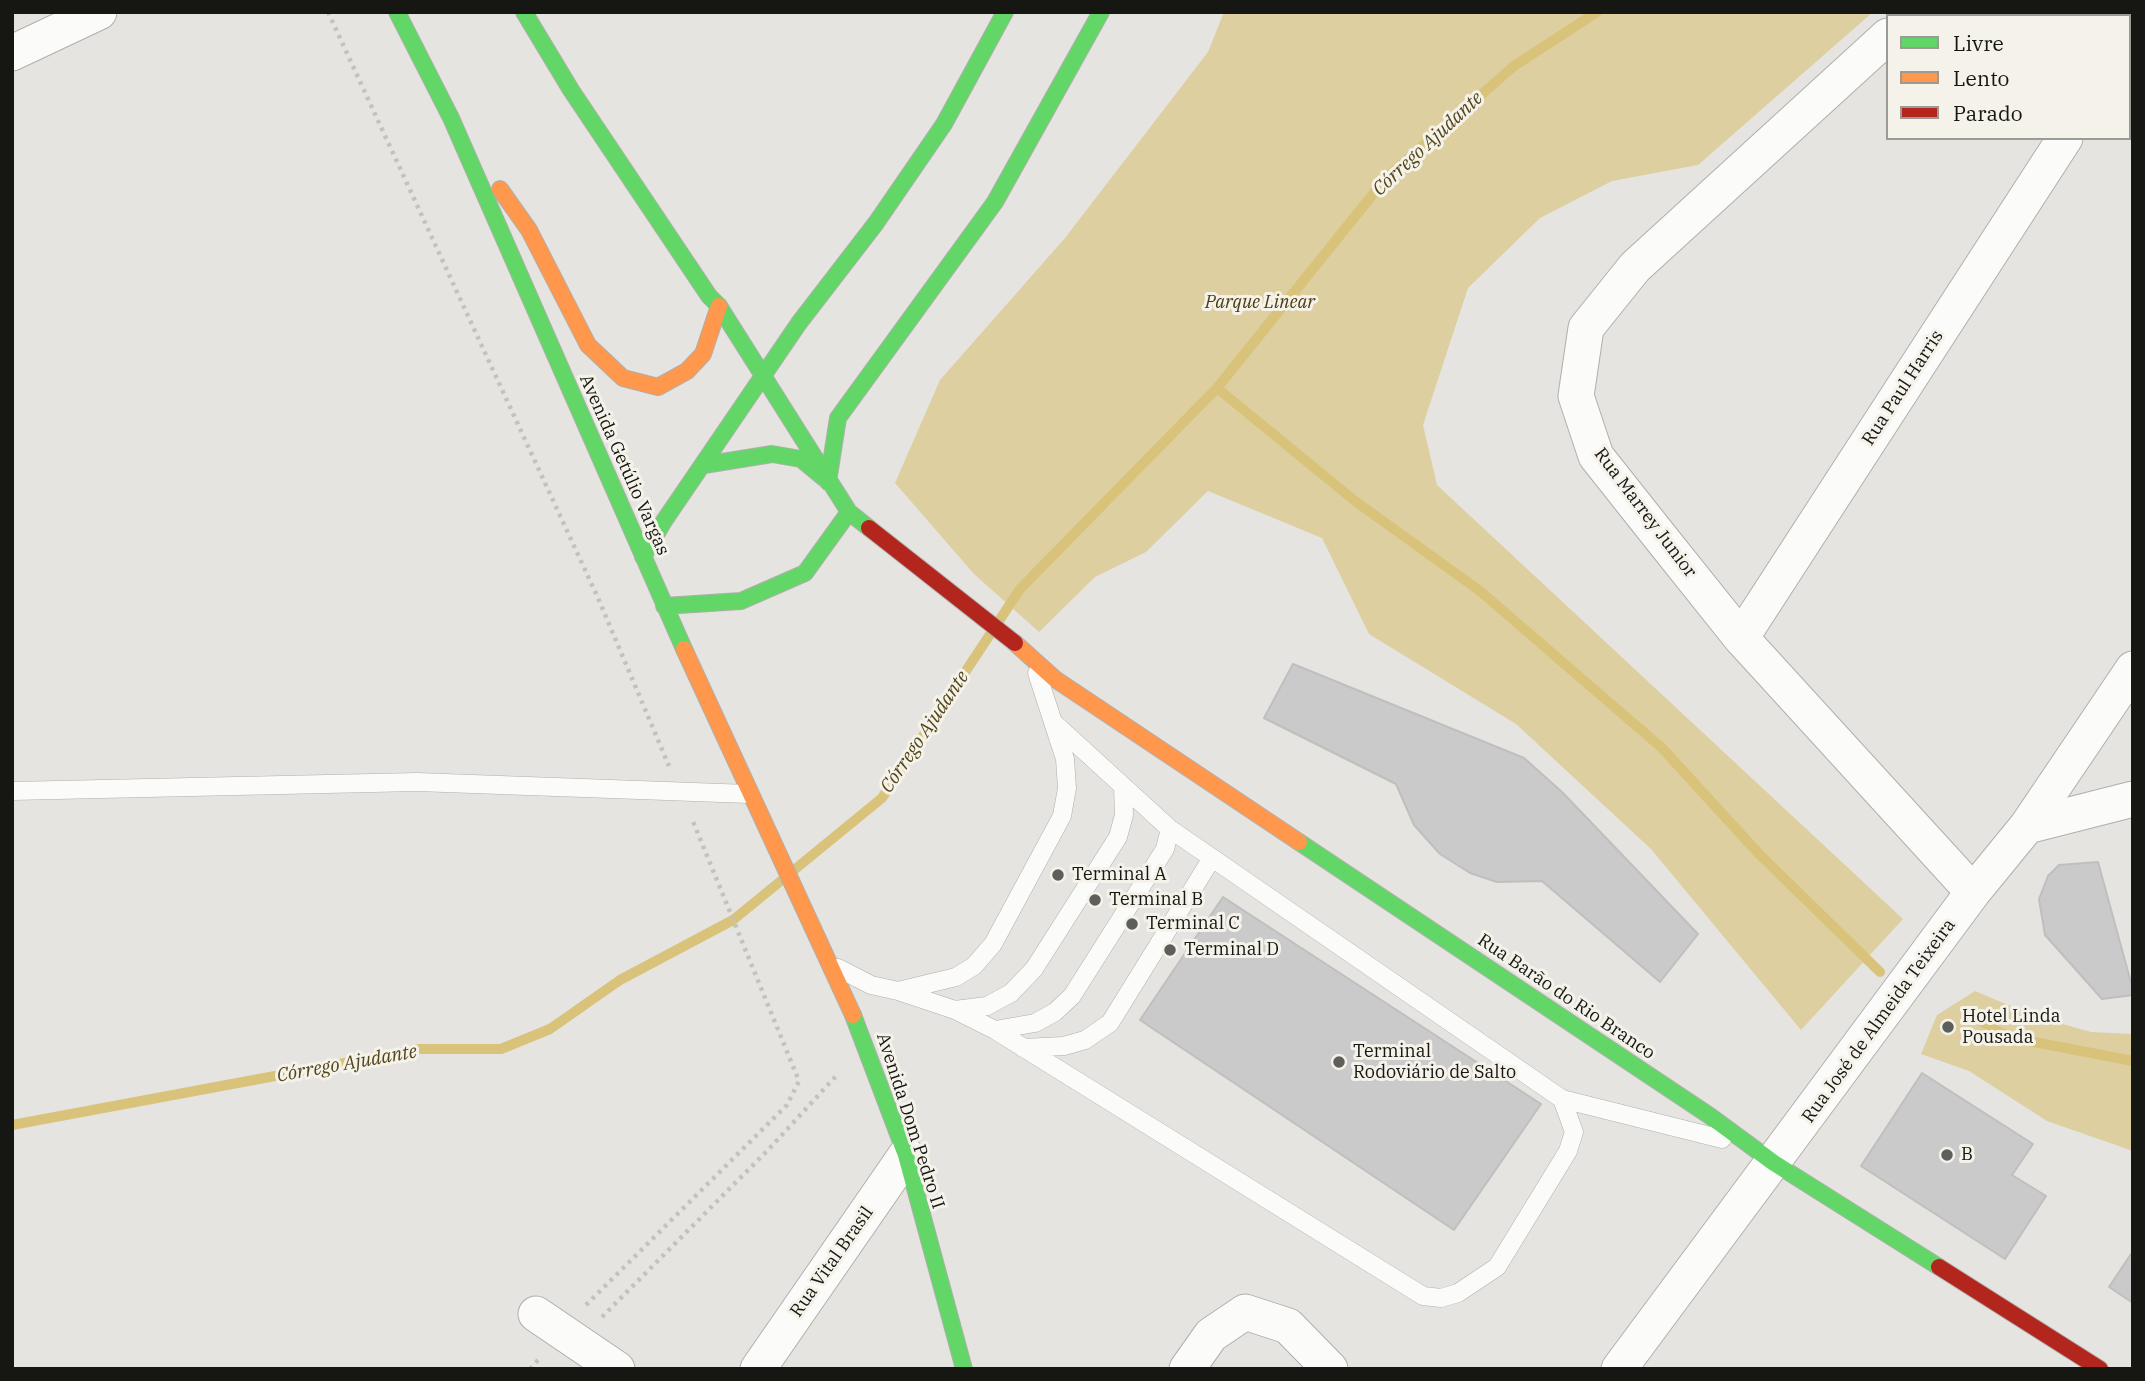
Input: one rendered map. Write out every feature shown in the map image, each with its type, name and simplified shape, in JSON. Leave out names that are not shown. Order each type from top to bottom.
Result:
[{"type":"main road","name":"Avenida Getúlio Vargas","points":[[397,12],[451,118],[664,606],[815,933]]},
{"type":"main road","points":[[524,12],[585,112],[709,296],[719,306],[762,379],[849,512],[805,573],[741,601],[664,606]]},
{"type":"main road","points":[[643,557],[664,521],[762,379],[944,124],[1005,12]]},
{"type":"main road","points":[[828,482],[838,418],[995,202],[1101,12]]},
{"type":"main road","points":[[451,118],[529,230],[588,345],[623,378],[658,387],[687,371],[703,354],[719,306]]},
{"type":"main road","points":[[704,465],[772,454],[801,459],[828,482]]},
{"type":"main road","name":"Rua Barão do Rio Branco","points":[[849,512],[1067,686],[1764,1155],[2100,1369]]},
{"type":"main road","name":"Avenida Dom Pedro II","points":[[815,933],[832,965],[865,1043],[905,1156],[964,1369]]},
{"type":"street","points":[[12,53],[99,12]]},
{"type":"street","name":"Rua Marrey Junior","points":[[1886,38],[1635,267],[1586,328],[1576,396],[1597,456],[1741,638],[1973,892]]},
{"type":"street","name":"Rua Paul Harris","points":[[1741,638],[2064,140]]},
{"type":"street","name":"Rua José de Almeida Teixeira","points":[[1619,1369],[1764,1155],[2027,826],[2133,669]]},
{"type":"street","points":[[2027,826],[2133,799]]},
{"type":"street","name":"Rua Vital Brasil","points":[[758,1369],[905,1156]]},
{"type":"street","points":[[1187,1369],[1211,1335],[1245,1312],[1288,1326],[1330,1369]]},
{"type":"street","points":[[549,1322],[617,1369]]},
{"type":"lane","points":[[898,992],[956,977],[974,967],[993,944],[1062,815],[1067,788],[1065,759],[1031,658]]},
{"type":"lane","points":[[1055,724],[1170,829],[1562,1099],[1764,1155]]},
{"type":"lane","points":[[12,791],[417,782],[749,794]]},
{"type":"lane","points":[[955,1010],[987,1006],[1012,993],[1034,969],[1118,837],[1124,815],[1123,786]]},
{"type":"lane","points":[[995,1030],[1035,1023],[1055,1012],[1072,996],[1165,849],[1170,829]]},
{"type":"lane","points":[[1023,1048],[1064,1046],[1085,1040],[1110,1023],[1212,858]]},
{"type":"lane","points":[[832,965],[871,985],[955,1010],[995,1030],[1423,1296],[1441,1298],[1458,1293],[1497,1267],[1568,1151],[1574,1132],[1562,1099]]},
{"type":"path","points":[[328,12],[598,598],[743,938],[799,1081],[787,1105],[549,1322]]},
{"type":"path","points":[[549,1322],[606,1315],[769,1149],[865,1043]]},
{"type":"green space","name":"Parque Linear","points":[[1224,12],[1873,12],[1698,165],[1612,181],[1540,218],[1468,288],[1423,425],[1437,485],[1903,919],[1801,1030],[1651,849],[1516,724],[1369,634],[1322,538],[1208,491],[1146,552],[1095,577],[1039,632],[974,574],[895,483],[940,380],[1065,238],[1208,52]]},
{"type":"green space","points":[[1975,991],[2034,1016],[2091,1032],[2133,1034],[2133,1151],[2047,1121],[1969,1071],[1921,1054],[1937,1015]]},
{"type":"building","points":[[1293,664],[1524,758],[1562,792],[1698,934],[1660,982],[1542,881],[1497,882],[1470,873],[1440,854],[1414,825],[1396,784],[1264,718]]},
{"type":"building","points":[[2098,862],[2133,995],[2102,999],[2045,935],[2039,899],[2048,876],[2059,865]]},
{"type":"building","name":"Terminal Rodoviário de Salto","points":[[1223,897],[1541,1104],[1454,1230],[1140,1020]]},
{"type":"building","name":"B","points":[[1922,1073],[2033,1144],[2012,1175],[2046,1196],[2005,1259],[1861,1166]]},
{"type":"building","points":[[2133,1251],[2133,1303],[2109,1287]]},
{"type":"waterway","name":"Córrego Ajudante","points":[[794,870],[882,798],[1020,589],[1217,388],[1386,178],[1514,66],[1597,12]]},
{"type":"waterway","points":[[1217,388],[1355,501],[1480,591],[1662,748],[1759,854],[1880,972]]},
{"type":"waterway","name":"Córrego Ajudante","points":[[12,1125],[420,1049],[501,1049],[550,1029],[620,980],[733,920],[782,880]]},
{"type":"waterway","points":[[1977,1019],[2008,1037],[2133,1061]]},
{"type":"traffic: fast","points":[[397,12],[451,118],[684,649]]},
{"type":"traffic: fast","points":[[524,12],[571,90],[709,296],[719,306],[849,512],[869,528]]},
{"type":"traffic: fast","points":[[643,557],[664,521],[799,323],[876,223],[944,124],[1005,12]]},
{"type":"traffic: fast","points":[[828,482],[838,418],[995,202],[1101,12]]},
{"type":"traffic: fast","points":[[704,465],[772,454],[801,459],[824,478]]},
{"type":"traffic: fast","points":[[664,606],[741,601],[805,573],[849,512]]},
{"type":"traffic: fast","points":[[1299,842],[1710,1116],[1774,1163],[1939,1267]]},
{"type":"traffic: fast","points":[[853,1015],[906,1155],[964,1369]]},
{"type":"traffic: slow","points":[[500,189],[529,230],[588,345],[623,378],[658,387],[687,371],[703,354],[719,306]]},
{"type":"traffic: slow","points":[[1015,643],[1055,679],[1299,842]]},
{"type":"traffic: slow","points":[[684,649],[853,1015]]},
{"type":"traffic: jam","points":[[869,528],[1015,643]]},
{"type":"traffic: jam","points":[[1939,1267],[2100,1369]]},
{"type":"place","name":"Terminal A","points":[[1058,875]]},
{"type":"place","name":"Terminal B","points":[[1095,900]]},
{"type":"place","name":"Terminal C","points":[[1132,924]]},
{"type":"place","name":"Terminal D","points":[[1170,950]]},
{"type":"place","name":"Hotel Linda Pousada","points":[[1948,1027]]},
{"type":"place","name":"Terminal Rodoviário de Salto","points":[[1339,1062]]},
{"type":"place","name":"B","points":[[1947,1155]]}]
